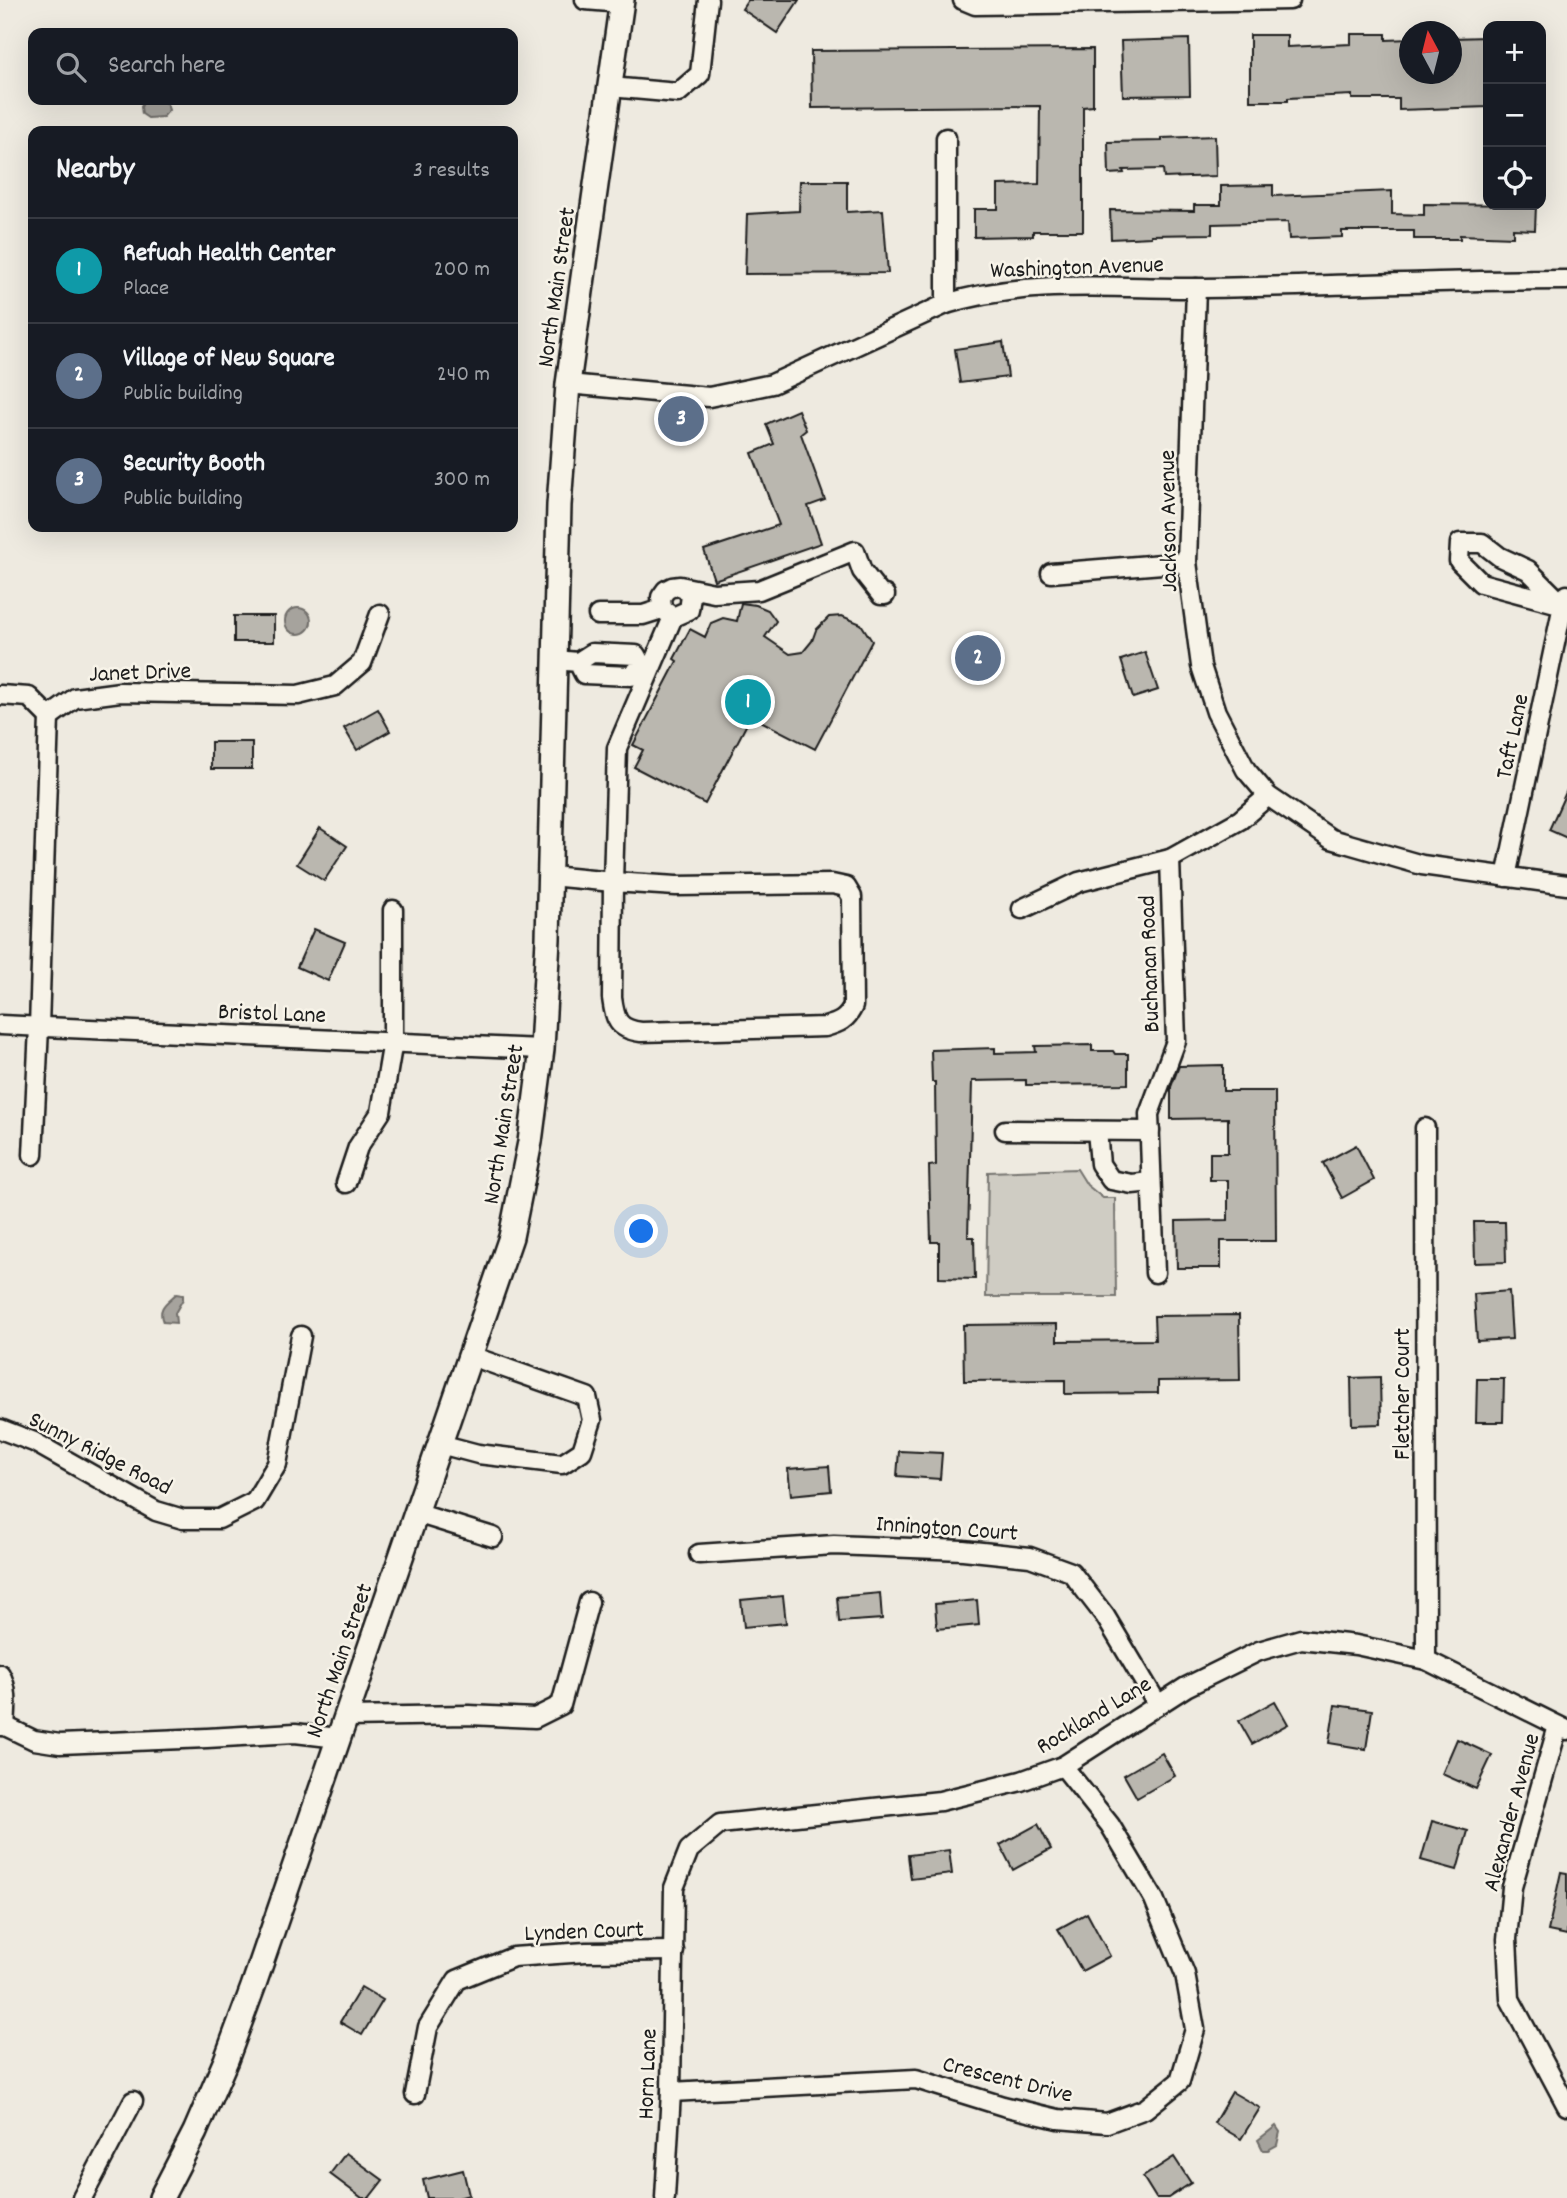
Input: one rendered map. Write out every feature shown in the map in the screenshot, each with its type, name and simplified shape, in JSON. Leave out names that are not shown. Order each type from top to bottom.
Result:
[{"type":"main road","name":"North Main Street","points":[[161,2198],[195,2132],[253,1987],[511,1237],[530,1142],[542,1049],[550,876],[567,661],[559,505],[568,384],[622,2]]},
{"type":"street","points":[[584,0],[622,2]]},
{"type":"street","points":[[610,87],[678,93],[700,74],[708,0]]},
{"type":"street","points":[[963,0],[975,5],[1290,0]]},
{"type":"street","points":[[946,138],[946,304]]},
{"type":"street","name":"Washington Avenue","points":[[568,384],[709,397],[772,384],[946,304],[975,295],[1040,287],[1196,288],[1567,280]]},
{"type":"street","name":"Jackson Avenue","points":[[1196,288],[1187,562],[1201,666],[1216,712],[1246,770],[1268,796],[1331,839],[1422,865],[1567,885]]},
{"type":"street","points":[[1460,542],[1482,543],[1500,557],[1528,570],[1565,600],[1481,583],[1459,561],[1460,542]]},
{"type":"street","points":[[550,876],[613,881],[676,886],[832,884],[846,887],[852,897],[853,1006],[849,1016],[825,1027],[641,1032],[630,1030],[619,1023],[614,1015],[612,998],[613,881],[617,748],[668,613],[661,597],[671,587],[714,593],[759,590],[855,551],[862,571],[881,595],[885,595]]},
{"type":"street","points":[[1051,573],[1187,562]]},
{"type":"street","name":"Taft Lane","points":[[1506,877],[1565,600]]},
{"type":"street","points":[[598,615],[668,613]]},
{"type":"street","name":"Janet Drive","points":[[49,717],[75,698],[108,694],[298,695],[335,686],[362,663],[380,614]]},
{"type":"street","points":[[567,661],[584,674],[631,676],[647,667]]},
{"type":"street","points":[[0,695],[29,697],[49,717],[33,1155]]},
{"type":"street","points":[[1022,909],[1079,882],[1170,859],[1240,820],[1268,796]]},
{"type":"street","name":"Buchanan Road","points":[[1155,1273],[1149,1114],[1176,1041],[1170,859]]},
{"type":"street","points":[[346,1183],[358,1147],[382,1112],[393,1041],[393,910]]},
{"type":"street","name":"Bristol Lane","points":[[0,1025],[542,1049]]},
{"type":"street","name":"Fletcher Court","points":[[1425,1128],[1426,1660]]},
{"type":"street","points":[[1005,1130],[1150,1131]]},
{"type":"street","points":[[1097,1130],[1100,1164],[1111,1180],[1132,1184],[1151,1181]]},
{"type":"street","name":"Sunny Ridge Road","points":[[0,1429],[34,1442],[156,1511],[184,1519],[219,1519],[255,1500],[277,1464],[301,1336]]},
{"type":"street","points":[[440,1444],[478,1454],[562,1464],[582,1451],[592,1420],[587,1397],[471,1356]]},
{"type":"street","points":[[416,1513],[493,1537]]},
{"type":"street","name":"Innington Court","points":[[699,1554],[834,1545],[963,1550],[1030,1557],[1071,1572],[1105,1616],[1158,1705]]},
{"type":"street","points":[[346,1717],[469,1715],[534,1718],[561,1705],[589,1602]]},
{"type":"street","name":"Rockland Lane","points":[[674,1951],[674,1888],[690,1850],[720,1824],[940,1801],[1021,1781],[1063,1766],[1186,1687],[1259,1651],[1301,1639],[1356,1644],[1426,1660],[1563,1728]]},
{"type":"street","points":[[0,1674],[4,1681],[6,1699],[3,1726],[34,1740],[60,1744],[295,1733],[338,1738]]},
{"type":"street","name":"Alexander Avenue","points":[[1563,1728],[1513,1887],[1507,1939],[1510,1998],[1564,2094]]},
{"type":"street","name":"Crescent Drive","points":[[671,2092],[916,2079],[1003,2106],[1058,2119],[1107,2123],[1145,2109],[1180,2081],[1195,2029],[1185,1974],[1154,1899],[1110,1825],[1063,1766]]},
{"type":"street","name":"Horn Lane","points":[[665,2198],[671,2092],[674,1951]]},
{"type":"street","name":"Lynden Court","points":[[415,2095],[428,2027],[457,1980],[513,1957],[586,1952],[674,1951]]},
{"type":"street","points":[[82,2198],[133,2101]]},
{"type":"shaded area","points":[[167,105],[169,110],[163,117],[148,118],[142,114],[141,107]]},
{"type":"shaded area","points":[[298,608],[307,612],[311,621],[307,630],[298,634],[289,630],[285,621],[289,612]]},
{"type":"shaded area","points":[[1077,1169],[1087,1185],[1103,1198],[1115,1198],[1116,1297],[986,1297],[988,1172]]},
{"type":"shaded area","points":[[176,1294],[183,1295],[183,1299],[175,1313],[176,1323],[163,1322],[162,1309]]},
{"type":"shaded area","points":[[1276,2126],[1280,2132],[1277,2145],[1263,2150],[1258,2140]]},
{"type":"building","points":[[748,0],[799,0],[777,33],[742,9]]},
{"type":"building","points":[[1351,34],[1386,34],[1386,40],[1399,39],[1399,84],[1462,84],[1462,38],[1483,37],[1483,107],[1399,110],[1399,99],[1352,99],[1352,95],[1288,98],[1288,101],[1250,101],[1250,35],[1287,35],[1287,47],[1351,44]]},
{"type":"building","points":[[1189,39],[1190,95],[1123,96],[1121,41]]},
{"type":"building","points":[[1093,49],[1093,106],[1083,107],[1083,231],[1033,231],[1033,236],[974,237],[974,209],[998,209],[998,185],[1039,184],[1040,106],[812,108],[811,51]]},
{"type":"building","points":[[1215,136],[1216,176],[1164,178],[1163,169],[1123,170],[1124,173],[1109,174],[1108,142]]},
{"type":"building","points":[[800,181],[847,181],[847,212],[883,210],[888,273],[745,274],[747,214],[799,211]]},
{"type":"building","points":[[1273,185],[1273,196],[1392,191],[1392,214],[1424,215],[1424,204],[1483,205],[1483,210],[1536,210],[1535,230],[1513,229],[1513,237],[1460,235],[1460,239],[1414,239],[1414,231],[1342,231],[1342,237],[1289,239],[1288,222],[1212,224],[1212,234],[1111,239],[1110,210],[1194,211],[1194,205],[1221,205],[1221,186]]},
{"type":"building","points":[[1003,342],[1008,377],[960,383],[955,349]]},
{"type":"building","points":[[798,410],[806,430],[801,434],[825,500],[808,506],[821,543],[714,580],[704,550],[779,525],[752,453],[774,444],[766,424]]},
{"type":"building","points":[[741,603],[768,610],[776,621],[765,637],[790,654],[803,652],[812,641],[816,630],[829,617],[842,616],[861,624],[872,641],[815,749],[751,716],[705,804],[634,767],[643,750],[633,745],[677,661],[674,659],[690,629],[705,637],[711,623],[723,618],[737,621]]},
{"type":"building","points":[[234,616],[274,616],[274,642],[234,642]]},
{"type":"building","points":[[1145,652],[1158,690],[1133,698],[1121,660]]},
{"type":"building","points":[[378,709],[390,731],[357,750],[344,728]]},
{"type":"building","points":[[211,742],[252,742],[252,769],[211,769]]},
{"type":"building","points":[[1567,790],[1567,838],[1549,830]]},
{"type":"building","points":[[320,828],[347,846],[324,881],[297,864]]},
{"type":"building","points":[[314,929],[345,942],[328,981],[297,967]]},
{"type":"building","points":[[1092,1045],[1092,1051],[1128,1054],[1128,1084],[1026,1085],[1026,1080],[972,1081],[968,1237],[974,1237],[975,1279],[939,1278],[939,1242],[931,1242],[929,1166],[936,1165],[935,1082],[932,1082],[931,1050],[995,1048],[995,1053],[1036,1052],[1035,1046]]},
{"type":"building","points":[[1223,1065],[1223,1091],[1275,1091],[1276,1241],[1221,1241],[1221,1268],[1177,1268],[1176,1221],[1228,1220],[1228,1180],[1210,1180],[1210,1153],[1228,1153],[1228,1118],[1171,1119],[1171,1087],[1179,1066]]},
{"type":"building","points":[[1356,1145],[1374,1180],[1342,1198],[1323,1163]]},
{"type":"building","points":[[1474,1222],[1505,1222],[1506,1262],[1475,1263]]},
{"type":"building","points":[[1509,1291],[1512,1339],[1477,1341],[1474,1294]]},
{"type":"building","points":[[1239,1315],[1240,1380],[1158,1381],[1158,1393],[1065,1394],[1065,1380],[964,1381],[963,1325],[1057,1324],[1057,1341],[1155,1340],[1154,1316]]},
{"type":"building","points":[[1380,1377],[1381,1424],[1352,1425],[1351,1378]]},
{"type":"building","points":[[1477,1379],[1504,1379],[1503,1422],[1476,1422]]},
{"type":"building","points":[[899,1451],[942,1453],[940,1479],[897,1476]]},
{"type":"building","points":[[829,1466],[831,1491],[791,1495],[788,1469]]},
{"type":"building","points":[[880,1593],[882,1619],[839,1622],[837,1597]]},
{"type":"building","points":[[783,1596],[786,1623],[744,1627],[741,1600]]},
{"type":"building","points":[[977,1600],[979,1625],[937,1629],[935,1604]]},
{"type":"building","points":[[1275,1701],[1288,1724],[1252,1744],[1239,1721]]},
{"type":"building","points":[[1335,1705],[1372,1710],[1366,1749],[1329,1743]]},
{"type":"building","points":[[1457,1739],[1492,1755],[1476,1789],[1442,1774]]},
{"type":"building","points":[[1162,1753],[1175,1776],[1137,1798],[1124,1775]]},
{"type":"building","points":[[1432,1821],[1468,1831],[1457,1870],[1421,1860]]},
{"type":"building","points":[[1038,1824],[1051,1849],[1013,1870],[1000,1845]]},
{"type":"building","points":[[949,1850],[952,1874],[911,1879],[908,1855]]},
{"type":"building","points":[[1561,1872],[1567,1873],[1567,1935],[1548,1931]]},
{"type":"building","points":[[1087,1913],[1110,1956],[1082,1971],[1058,1929]]},
{"type":"building","points":[[361,1987],[383,2000],[362,2035],[340,2022]]},
{"type":"building","points":[[1232,2092],[1260,2108],[1241,2139],[1214,2123]]},
{"type":"building","points":[[346,2153],[383,2180],[369,2198],[362,2198],[330,2174]]},
{"type":"building","points":[[1174,2157],[1191,2183],[1168,2198],[1156,2198],[1143,2177]]},
{"type":"building","points":[[463,2170],[469,2195],[458,2198],[427,2198],[423,2180]]},
{"type":"place","name":"Security Booth","points":[[681,419]]},
{"type":"place","name":"Village of New Square","points":[[978,658]]},
{"type":"place","name":"Refuah Health Center","points":[[748,702]]}]
